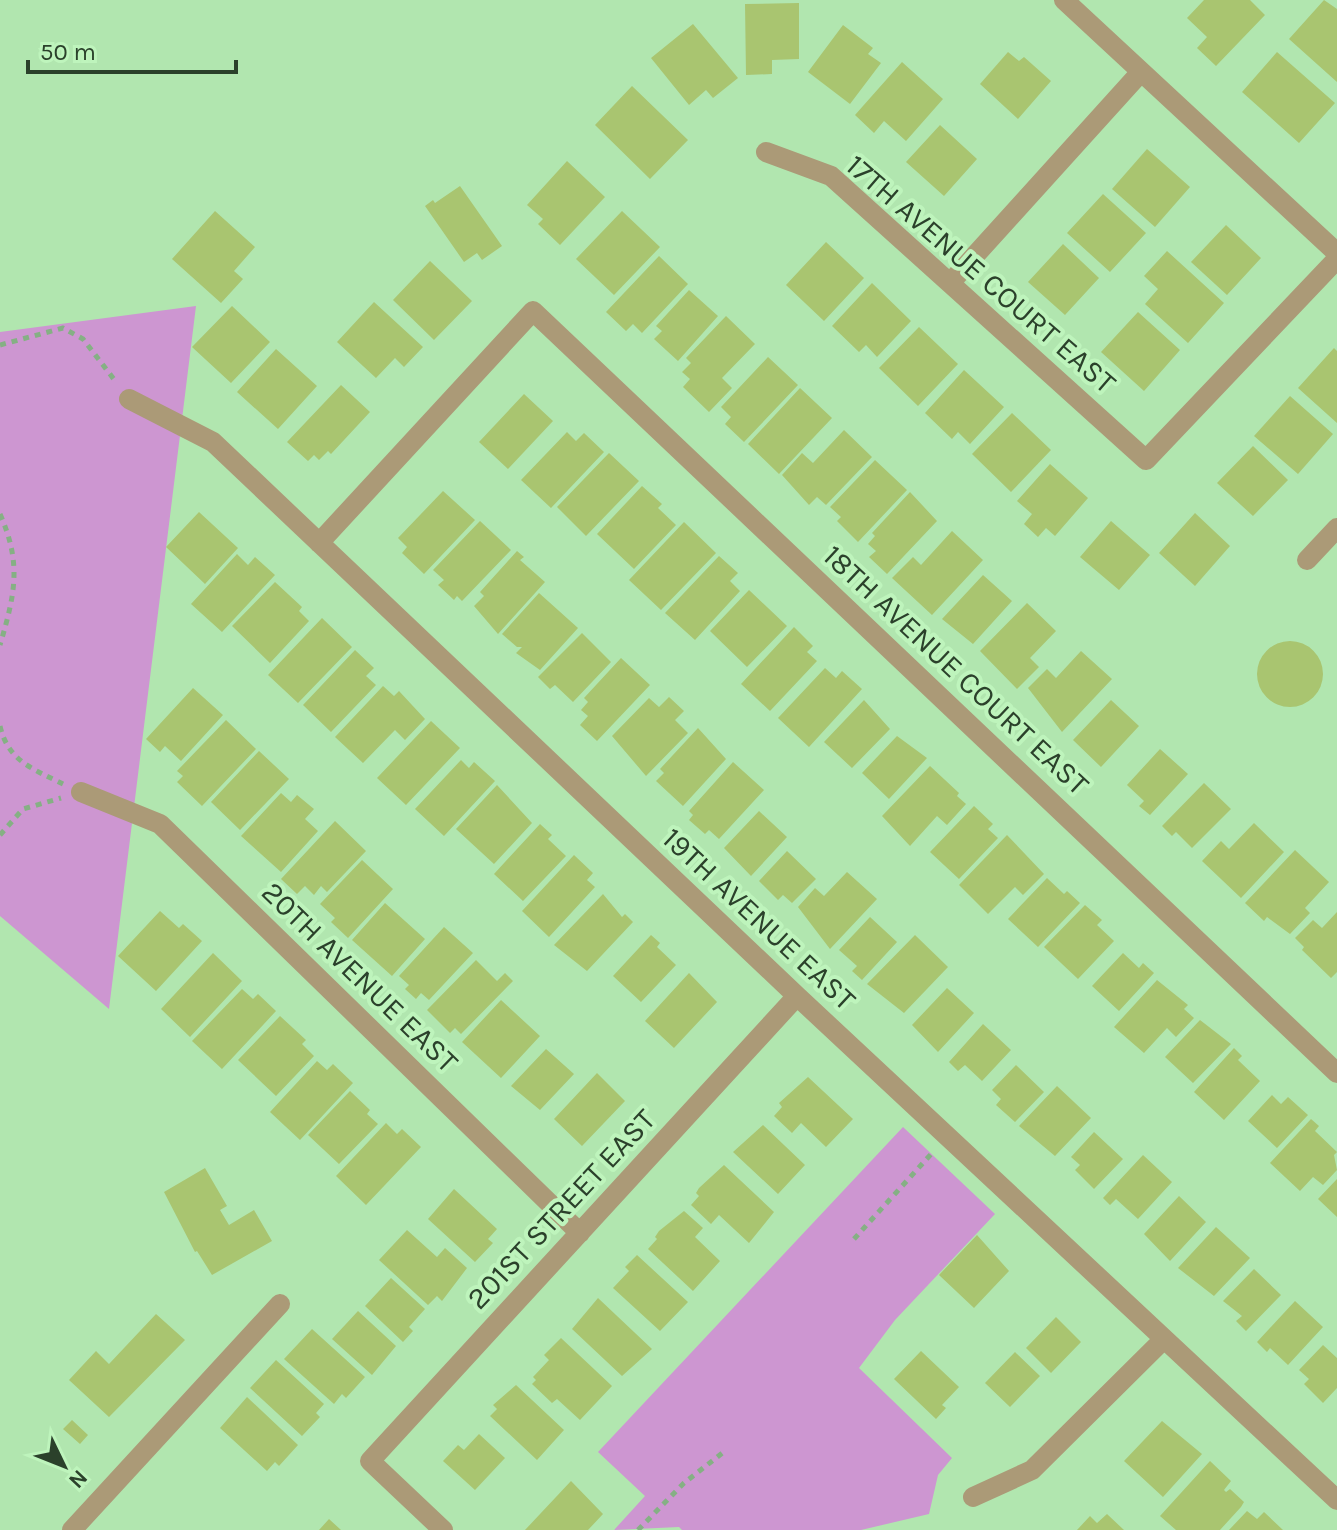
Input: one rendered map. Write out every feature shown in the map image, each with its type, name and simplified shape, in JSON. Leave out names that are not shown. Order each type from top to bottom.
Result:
[{"type":"street","points":[[1064,0],[1337,253]]},
{"type":"street","points":[[950,283],[1140,73]]},
{"type":"street","name":"17TH AVENUE COURT EAST","points":[[766,152],[831,176],[1146,460],[1337,259]]},
{"type":"street","name":"18TH AVENUE COURT EAST","points":[[319,543],[533,311],[1337,1073]]},
{"type":"street","name":"19TH AVENUE EAST","points":[[129,399],[213,442],[797,996],[1337,1500]]},
{"type":"street","points":[[1307,560],[1337,528]]},
{"type":"street","name":"20TH AVENUE EAST","points":[[81,792],[160,824],[580,1233]]},
{"type":"street","name":"201ST STREET EAST","points":[[443,1530],[370,1461],[797,996]]},
{"type":"street","points":[[72,1530],[280,1304]]},
{"type":"street","points":[[973,1497],[1032,1470],[1164,1339]]},
{"type":"path","points":[[0,345],[63,328],[83,339],[129,399]]},
{"type":"path","points":[[0,514],[12,541],[17,568],[0,645]]},
{"type":"path","points":[[0,726],[8,749],[25,765],[81,792]]},
{"type":"path","points":[[0,835],[23,809],[81,792]]},
{"type":"path","points":[[854,1239],[947,1136]]},
{"type":"path","points":[[638,1530],[684,1483],[725,1451]]},
{"type":"shaded area","points":[[196,306],[109,1009],[0,916],[0,332]]},
{"type":"shaded area","points":[[903,1127],[995,1214],[895,1320],[859,1368],[952,1458],[938,1475],[929,1514],[861,1530],[682,1530],[679,1527],[614,1530],[645,1496],[598,1452]]},
{"type":"building","points":[[1204,0],[1250,0],[1265,15],[1216,66],[1197,48],[1207,37],[1187,18]]},
{"type":"building","points":[[1324,0],[1337,9],[1337,82],[1289,39]]},
{"type":"building","points":[[799,3],[799,59],[772,60],[772,74],[746,75],[745,4]]},
{"type":"building","points":[[693,24],[738,78],[713,98],[706,90],[689,105],[651,58]]},
{"type":"building","points":[[843,25],[873,48],[868,54],[881,63],[850,104],[808,72]]},
{"type":"building","points":[[1008,52],[1019,61],[1024,57],[1051,81],[1018,119],[980,84]]},
{"type":"building","points":[[1277,52],[1335,103],[1299,143],[1242,92]]},
{"type":"building","points":[[902,62],[943,99],[906,141],[884,121],[874,133],[855,115]]},
{"type":"building","points":[[632,86],[688,140],[650,179],[595,125]]},
{"type":"building","points":[[940,125],[977,159],[944,196],[906,162]]},
{"type":"building","points":[[1147,149],[1190,187],[1155,227],[1112,189]]},
{"type":"building","points":[[567,161],[605,197],[560,245],[538,224],[543,219],[527,205]]},
{"type":"building","points":[[460,186],[502,246],[482,260],[477,253],[464,262],[425,206]]},
{"type":"building","points":[[1103,194],[1146,233],[1110,272],[1067,233]]},
{"type":"building","points":[[215,211],[255,247],[234,271],[243,279],[221,303],[172,259]]},
{"type":"building","points":[[622,211],[660,247],[614,295],[576,259]]},
{"type":"building","points":[[1226,225],[1261,258],[1227,295],[1191,262]]},
{"type":"building","points":[[826,242],[864,278],[824,321],[786,285]]},
{"type":"building","points":[[1063,244],[1099,278],[1065,315],[1028,282]]},
{"type":"building","points":[[1167,251],[1224,303],[1188,343],[1145,304],[1158,289],[1144,276]]},
{"type":"building","points":[[659,256],[688,284],[642,333],[633,324],[626,331],[606,312]]},
{"type":"building","points":[[430,261],[472,301],[434,340],[393,300]]},
{"type":"building","points":[[872,283],[911,321],[877,357],[866,345],[859,352],[832,326]]},
{"type":"building","points":[[689,290],[718,316],[678,361],[654,339],[662,331],[656,326]]},
{"type":"building","points":[[374,302],[423,347],[404,367],[395,358],[376,378],[337,342]]},
{"type":"building","points":[[232,306],[270,342],[231,383],[192,347]]},
{"type":"building","points":[[1138,312],[1180,350],[1144,391],[1101,352]]},
{"type":"building","points":[[726,316],[755,344],[722,378],[732,388],[709,412],[683,387],[690,379],[682,372],[691,363],[686,358]]},
{"type":"building","points":[[919,327],[958,364],[918,406],[879,368]]},
{"type":"building","points":[[1334,348],[1337,351],[1337,423],[1298,388]]},
{"type":"building","points":[[276,349],[317,386],[278,429],[237,392]]},
{"type":"building","points":[[768,357],[798,385],[744,442],[725,424],[731,417],[721,407]]},
{"type":"building","points":[[964,370],[1004,407],[970,444],[958,432],[952,439],[925,413]]},
{"type":"building","points":[[341,385],[370,412],[331,454],[328,451],[319,460],[314,455],[308,461],[287,442]]},
{"type":"building","points":[[800,388],[832,418],[779,474],[748,444]]},
{"type":"building","points":[[524,394],[553,421],[508,469],[479,442]]},
{"type":"building","points":[[1290,396],[1333,434],[1298,474],[1254,436]]},
{"type":"building","points":[[1012,413],[1051,450],[1011,492],[972,454]]},
{"type":"building","points":[[844,430],[872,457],[826,505],[817,497],[809,505],[782,475],[802,453],[813,463]]},
{"type":"building","points":[[567,432],[576,441],[584,433],[604,452],[551,508],[521,480]]},
{"type":"building","points":[[1253,446],[1288,480],[1253,516],[1217,483]]},
{"type":"building","points":[[609,453],[639,481],[586,536],[557,507]]},
{"type":"building","points":[[875,460],[907,490],[858,542],[837,521],[841,517],[830,507]]},
{"type":"building","points":[[1050,464],[1088,498],[1055,536],[1046,528],[1038,537],[1024,524],[1032,514],[1017,501]]},
{"type":"building","points":[[642,486],[662,504],[658,508],[676,525],[634,569],[597,534]]},
{"type":"building","points":[[443,491],[475,520],[424,574],[402,553],[407,547],[398,538]]},
{"type":"building","points":[[910,492],[937,521],[887,574],[869,557],[876,551],[868,544],[875,536],[872,533]]},
{"type":"building","points":[[199,512],[238,548],[205,584],[166,547]]},
{"type":"building","points":[[1195,513],[1230,546],[1195,586],[1159,553]]},
{"type":"building","points":[[480,521],[511,550],[462,601],[457,596],[454,600],[438,585],[444,580],[433,570]]},
{"type":"building","points":[[1111,521],[1150,555],[1119,590],[1080,557]]},
{"type":"building","points":[[684,522],[716,553],[661,610],[629,580]]},
{"type":"building","points":[[952,531],[983,560],[932,615],[892,578],[913,557],[921,565]]},
{"type":"building","points":[[517,551],[524,557],[520,560],[545,582],[498,634],[474,606],[484,596],[480,592]]},
{"type":"building","points":[[237,554],[248,565],[255,557],[275,575],[222,632],[191,604]]},
{"type":"building","points":[[719,556],[738,573],[730,581],[740,591],[695,640],[665,613]]},
{"type":"building","points":[[983,575],[1012,601],[973,644],[942,619]]},
{"type":"building","points":[[275,582],[302,607],[299,611],[309,621],[270,663],[232,626]]},
{"type":"building","points":[[749,590],[787,626],[747,667],[710,631]]},
{"type":"building","points":[[539,593],[578,628],[540,670],[516,653],[522,647],[517,647],[502,634]]},
{"type":"building","points":[[1027,603],[1056,631],[1030,658],[1039,667],[1017,689],[980,651]]},
{"type":"building","points":[[322,618],[352,647],[298,703],[268,675]]},
{"type":"building","points":[[794,627],[813,646],[807,652],[817,661],[770,711],[741,684]]},
{"type":"building","points":[[582,633],[611,662],[573,702],[555,685],[550,689],[538,677]]},
{"type":"building","points":[[1284,641],[1296,641],[1308,646],[1318,656],[1323,674],[1321,687],[1308,702],[1296,707],[1284,707],[1272,702],[1262,692],[1257,680],[1257,668],[1262,656],[1272,646]]},
{"type":"building","points":[[355,650],[374,668],[366,676],[376,685],[331,732],[303,705]]},
{"type":"building","points":[[1081,651],[1112,679],[1062,732],[1028,688],[1047,669],[1056,678]]},
{"type":"building","points":[[621,658],[650,685],[597,741],[580,725],[588,716],[581,710],[588,702],[584,698]]},
{"type":"building","points":[[825,668],[836,678],[842,671],[862,689],[809,747],[778,718]]},
{"type":"building","points":[[383,686],[394,696],[399,691],[425,719],[405,740],[395,730],[363,763],[335,737]]},
{"type":"building","points":[[193,688],[223,715],[181,761],[165,746],[160,752],[146,739]]},
{"type":"building","points":[[669,697],[684,711],[675,720],[688,733],[646,776],[612,736],[649,698],[659,707]]},
{"type":"building","points":[[864,700],[890,729],[852,768],[824,742]]},
{"type":"building","points":[[1111,700],[1139,726],[1101,767],[1073,740]]},
{"type":"building","points":[[226,720],[256,749],[202,806],[177,782],[183,776],[177,771]]},
{"type":"building","points":[[431,721],[460,748],[406,805],[377,778]]},
{"type":"building","points":[[698,728],[726,759],[683,806],[656,781],[664,773],[660,769]]},
{"type":"building","points":[[897,736],[927,758],[889,799],[862,773]]},
{"type":"building","points":[[1160,749],[1188,774],[1150,815],[1139,806],[1144,801],[1127,785]]},
{"type":"building","points":[[259,751],[289,779],[240,830],[211,802]]},
{"type":"building","points":[[461,760],[469,768],[474,762],[495,781],[444,836],[415,809]]},
{"type":"building","points":[[733,762],[764,790],[719,839],[709,830],[705,834],[689,820],[693,815],[689,811]]},
{"type":"building","points":[[930,766],[959,793],[957,796],[966,804],[947,825],[937,816],[910,846],[882,816]]},
{"type":"building","points":[[1204,783],[1231,809],[1192,848],[1176,832],[1172,836],[1162,826]]},
{"type":"building","points":[[497,785],[532,823],[494,864],[456,829]]},
{"type":"building","points":[[281,793],[291,802],[297,795],[314,809],[305,819],[318,831],[281,872],[241,836]]},
{"type":"building","points":[[974,806],[993,824],[988,829],[998,838],[959,879],[930,852]]},
{"type":"building","points":[[759,811],[787,837],[751,876],[724,848]]},
{"type":"building","points":[[335,821],[366,851],[327,892],[321,886],[314,895],[305,886],[297,894],[281,879]]},
{"type":"building","points":[[1254,823],[1284,852],[1241,898],[1202,861],[1221,841],[1229,849]]},
{"type":"building","points":[[540,824],[552,835],[548,839],[566,856],[523,901],[494,874]]},
{"type":"building","points":[[1007,835],[1044,874],[1023,895],[1015,887],[988,914],[959,885]]},
{"type":"building","points":[[1295,850],[1329,882],[1305,908],[1310,913],[1290,934],[1267,917],[1264,921],[1245,903]]},
{"type":"building","points":[[787,851],[816,879],[792,903],[783,895],[778,900],[759,881]]},
{"type":"building","points":[[574,855],[593,873],[587,880],[595,887],[549,937],[522,911]]},
{"type":"building","points":[[362,860],[393,889],[348,938],[331,922],[335,918],[320,904]]},
{"type":"building","points":[[847,872],[877,899],[830,949],[798,907],[815,888],[824,896]]},
{"type":"building","points":[[1047,878],[1064,894],[1067,891],[1080,903],[1038,947],[1008,919]]},
{"type":"building","points":[[603,894],[622,917],[625,914],[633,922],[587,971],[554,945]]},
{"type":"building","points":[[385,903],[425,939],[392,976],[352,940]]},
{"type":"building","points":[[1085,905],[1102,920],[1097,925],[1114,941],[1078,979],[1044,947]]},
{"type":"building","points":[[160,911],[179,928],[183,924],[202,941],[156,991],[118,956]]},
{"type":"building","points":[[1337,912],[1337,972],[1331,978],[1302,950],[1304,947],[1295,938],[1313,920],[1322,928]]},
{"type":"building","points":[[870,917],[897,942],[862,980],[852,971],[857,966],[839,950]]},
{"type":"building","points":[[444,927],[473,953],[429,1000],[421,993],[416,999],[405,989],[409,985],[399,976]]},
{"type":"building","points":[[651,935],[660,943],[657,947],[676,965],[641,1002],[613,976]]},
{"type":"building","points":[[915,935],[948,967],[904,1013],[867,984]]},
{"type":"building","points":[[213,953],[242,981],[190,1037],[161,1009]]},
{"type":"building","points":[[1123,953],[1139,968],[1143,963],[1154,973],[1119,1011],[1092,986]]},
{"type":"building","points":[[476,960],[497,981],[505,973],[513,981],[461,1034],[455,1028],[450,1033],[427,1010]]},
{"type":"building","points":[[689,973],[717,1002],[674,1048],[645,1021]]},
{"type":"building","points":[[1157,980],[1188,1005],[1184,1009],[1194,1018],[1176,1037],[1167,1028],[1144,1053],[1114,1027]]},
{"type":"building","points":[[947,988],[974,1013],[938,1052],[912,1025]]},
{"type":"building","points":[[242,989],[253,999],[258,994],[276,1011],[222,1069],[192,1041]]},
{"type":"building","points":[[501,1000],[540,1036],[501,1078],[462,1042]]},
{"type":"building","points":[[280,1016],[306,1040],[302,1044],[314,1056],[276,1096],[238,1060]]},
{"type":"building","points":[[1200,1020],[1231,1044],[1193,1083],[1165,1057]]},
{"type":"building","points":[[983,1024],[1011,1050],[982,1081],[965,1065],[958,1071],[949,1062]]},
{"type":"building","points":[[1234,1048],[1242,1056],[1238,1060],[1260,1081],[1224,1120],[1194,1092]]},
{"type":"building","points":[[546,1049],[574,1074],[540,1110],[511,1086]]},
{"type":"building","points":[[317,1061],[327,1070],[333,1064],[353,1083],[300,1140],[270,1112]]},
{"type":"building","points":[[1016,1065],[1044,1092],[1015,1122],[996,1105],[1001,1099],[992,1090]]},
{"type":"building","points":[[597,1073],[625,1101],[582,1146],[554,1119]]},
{"type":"building","points":[[808,1077],[853,1119],[826,1147],[801,1123],[792,1133],[774,1116],[782,1107],[779,1103]]},
{"type":"building","points":[[1057,1086],[1091,1118],[1055,1156],[1019,1126]]},
{"type":"building","points":[[350,1091],[370,1110],[367,1114],[378,1124],[339,1164],[308,1135]]},
{"type":"building","points":[[1272,1095],[1281,1104],[1288,1097],[1308,1115],[1277,1148],[1248,1121]]},
{"type":"building","points":[[1311,1119],[1319,1126],[1315,1131],[1337,1152],[1334,1155],[1337,1170],[1323,1185],[1313,1177],[1300,1191],[1270,1163]]},
{"type":"building","points":[[386,1123],[397,1134],[402,1129],[421,1147],[366,1205],[336,1176]]},
{"type":"building","points":[[763,1125],[805,1165],[778,1194],[733,1152]]},
{"type":"building","points":[[1094,1132],[1123,1159],[1094,1189],[1075,1170],[1080,1165],[1071,1157]]},
{"type":"building","points":[[1143,1155],[1172,1182],[1138,1219],[1116,1199],[1110,1205],[1103,1198]]},
{"type":"building","points":[[724,1165],[774,1212],[749,1243],[719,1215],[711,1224],[691,1205],[699,1196],[696,1193],[699,1188]]},
{"type":"building","points":[[205,1168],[227,1206],[220,1210],[229,1225],[254,1210],[272,1241],[212,1275],[195,1252],[164,1192]]},
{"type":"building","points":[[1337,1179],[1337,1217],[1318,1199]]},
{"type":"building","points":[[454,1189],[497,1229],[488,1239],[493,1243],[475,1262],[428,1219]]},
{"type":"building","points":[[1179,1196],[1206,1222],[1170,1261],[1144,1234]]},
{"type":"building","points":[[684,1211],[703,1228],[695,1237],[720,1261],[693,1291],[648,1249],[657,1239],[655,1237],[659,1231]]},
{"type":"building","points":[[1216,1227],[1250,1258],[1214,1296],[1178,1268]]},
{"type":"building","points":[[407,1230],[437,1257],[445,1248],[467,1268],[442,1301],[437,1296],[428,1305],[379,1260]]},
{"type":"building","points":[[977,1235],[1009,1271],[974,1308],[939,1275]]},
{"type":"building","points":[[637,1255],[688,1302],[660,1331],[613,1288],[629,1271],[625,1267]]},
{"type":"building","points":[[1254,1269],[1281,1295],[1246,1331],[1236,1321],[1242,1316],[1223,1301]]},
{"type":"building","points":[[391,1278],[425,1309],[409,1327],[413,1331],[403,1342],[365,1306]]},
{"type":"building","points":[[598,1298],[652,1349],[622,1376],[572,1329]]},
{"type":"building","points":[[1295,1301],[1323,1327],[1288,1365],[1270,1348],[1267,1352],[1257,1342]]},
{"type":"building","points":[[358,1311],[396,1346],[372,1375],[332,1339]]},
{"type":"building","points":[[156,1314],[185,1340],[109,1417],[69,1380],[96,1351],[109,1364]]},
{"type":"building","points":[[1056,1317],[1081,1342],[1051,1373],[1026,1348]]},
{"type":"building","points":[[312,1329],[365,1377],[346,1398],[342,1394],[334,1404],[284,1359]]},
{"type":"building","points":[[561,1338],[612,1386],[580,1420],[557,1399],[552,1403],[532,1384],[536,1380],[533,1377],[549,1360],[544,1355]]},
{"type":"building","points":[[1323,1345],[1337,1358],[1337,1388],[1323,1403],[1304,1384],[1309,1379],[1299,1370]]},
{"type":"building","points":[[921,1351],[959,1387],[942,1405],[946,1408],[936,1419],[894,1379]]},
{"type":"building","points":[[1015,1352],[1040,1376],[1010,1407],[985,1383]]},
{"type":"building","points":[[276,1360],[324,1404],[316,1413],[320,1417],[302,1436],[250,1388]]},
{"type":"building","points":[[516,1385],[564,1430],[537,1460],[490,1416],[497,1409],[493,1405]]},
{"type":"building","points":[[247,1397],[298,1445],[279,1466],[275,1462],[267,1471],[220,1428]]},
{"type":"building","points":[[72,1420],[88,1435],[80,1444],[63,1429]]},
{"type":"building","points":[[1162,1421],[1202,1454],[1163,1497],[1124,1461]]},
{"type":"building","points":[[479,1434],[505,1458],[475,1490],[443,1461],[458,1445],[464,1450]]},
{"type":"building","points":[[1210,1461],[1231,1481],[1224,1490],[1230,1489],[1244,1502],[1220,1530],[1176,1530],[1160,1516]]},
{"type":"building","points":[[571,1481],[603,1514],[588,1530],[525,1530]]},
{"type":"building","points":[[1247,1511],[1257,1519],[1264,1512],[1283,1530],[1229,1530]]},
{"type":"building","points":[[1107,1514],[1124,1530],[1077,1530],[1090,1516],[1097,1523]]},
{"type":"building","points":[[329,1519],[341,1530],[319,1530]]}]
